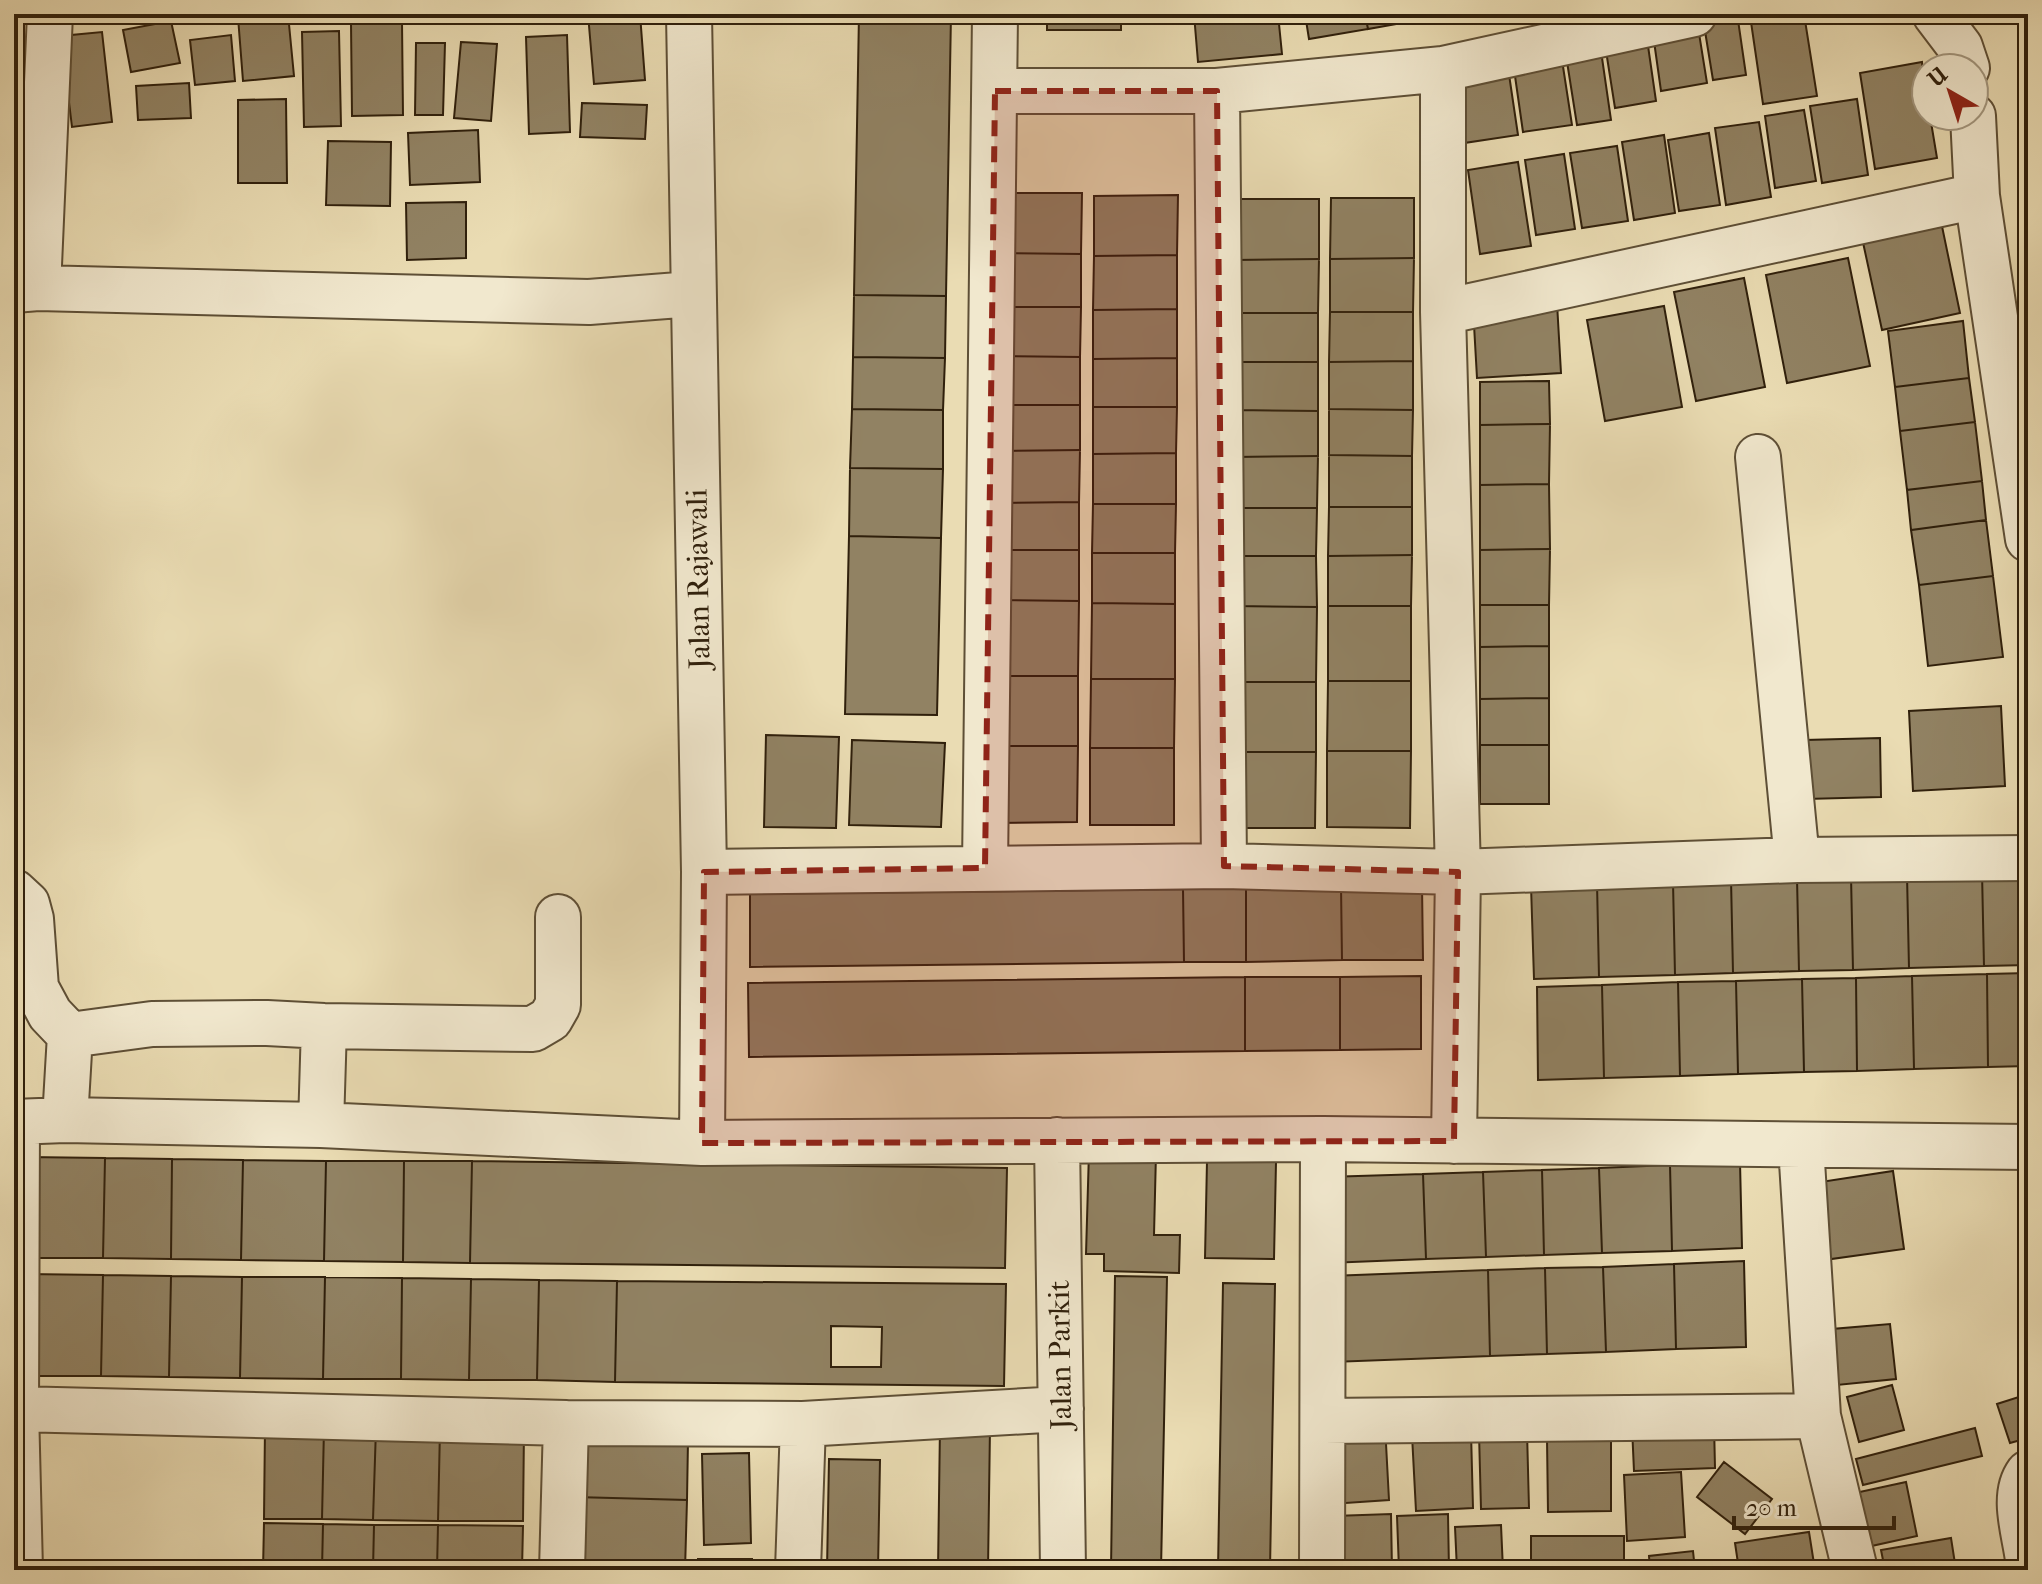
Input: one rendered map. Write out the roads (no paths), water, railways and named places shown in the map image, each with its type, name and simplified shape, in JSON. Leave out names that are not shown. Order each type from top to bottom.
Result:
[{"type":"street","points":[[50,14],[26,289],[589,302],[692,294]]},
{"type":"street","name":"Jalan Rajawali","points":[[689,14],[704,872],[702,1143]]},
{"type":"street","points":[[985,868],[995,14]]},
{"type":"street","points":[[995,91],[1217,91],[1443,69],[1647,19],[1694,14]]},
{"type":"street","points":[[1935,14],[1962,52]]},
{"type":"street","points":[[1443,69],[1443,312],[1458,872],[1454,1141]]},
{"type":"street","points":[[1217,91],[1224,866]]},
{"type":"street","points":[[1974,132],[1977,196],[2017,378],[2028,539]]},
{"type":"street","points":[[1443,312],[1977,196]]},
{"type":"street","points":[[1758,457],[1797,860]]},
{"type":"street","points":[[704,872],[1224,866],[1458,872],[1797,860],[2028,858]]},
{"type":"street","points":[[14,892],[27,904],[31,919],[36,988],[50,1014],[70,1035],[65,1120]]},
{"type":"street","points":[[70,1035],[152,1024],[267,1023],[533,1029],[550,1019],[558,1005],[558,917]]},
{"type":"street","points":[[321,1125],[324,1026]]},
{"type":"street","points":[[20,1570],[15,1122],[65,1120],[321,1125],[702,1143],[1323,1139],[2028,1147]]},
{"type":"street","points":[[1322,1570],[1323,1139]]},
{"type":"street","name":"Jalan Parkit","points":[[1057,1140],[1063,1570]]},
{"type":"street","points":[[1801,1146],[1818,1416],[1855,1570]]},
{"type":"street","points":[[16,1409],[566,1423],[803,1424],[1061,1409]]},
{"type":"street","points":[[1324,1421],[1818,1416]]},
{"type":"street","points":[[562,1570],[566,1423]]},
{"type":"street","points":[[798,1570],[803,1424]]},
{"type":"street","points":[[2028,1473],[2022,1482],[2020,1496],[2028,1560]]}]
